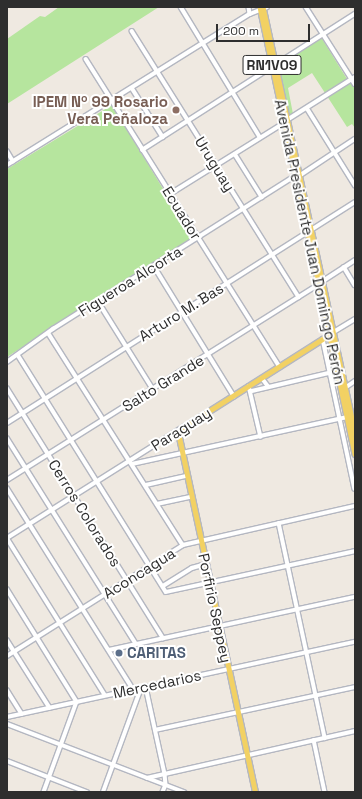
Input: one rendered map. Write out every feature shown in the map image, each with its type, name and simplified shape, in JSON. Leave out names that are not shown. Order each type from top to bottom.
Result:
[{"type":"main road","name":"Avenida Presidente Juan Domingo Perón","points":[[263,8],[297,176],[321,282],[337,371],[355,454]]},
{"type":"main road","name":"Avenida Presidente Juan Domingo Perón","points":[[331,334],[355,434]]},
{"type":"main road","name":"Paraguay","points":[[185,426],[331,334]]},
{"type":"main road","name":"Porfirio Seppey","points":[[185,426],[179,436],[186,476],[201,540],[254,792]]},
{"type":"street","points":[[181,7],[260,137]]},
{"type":"street","points":[[249,7],[250,14]]},
{"type":"street","points":[[306,7],[353,78],[355,84]]},
{"type":"street","points":[[7,165],[158,73],[250,14],[263,8]]},
{"type":"street","points":[[142,150],[355,14]]},
{"type":"street","name":"Uruguay","points":[[132,31],[299,297]]},
{"type":"street","name":"Ecuador","points":[[86,59],[280,367]]},
{"type":"street","points":[[170,194],[286,122],[353,78]]},
{"type":"street","points":[[132,88],[163,137]]},
{"type":"street","points":[[306,108],[355,185]]},
{"type":"street","name":"Figueroa Alcorta","points":[[7,362],[49,334],[53,329],[355,139]]},
{"type":"street","points":[[7,151],[13,161]]},
{"type":"street","points":[[235,154],[262,197]]},
{"type":"street","name":"Arturo M. Bas","points":[[7,423],[126,346],[227,284],[355,202]]},
{"type":"street","name":"Salto Grande","points":[[7,480],[105,420],[355,260]]},
{"type":"street","points":[[154,266],[234,396]]},
{"type":"street","points":[[344,267],[355,285]]},
{"type":"street","points":[[98,301],[153,389]]},
{"type":"street","name":"Paraguay","points":[[331,334],[355,319]]},
{"type":"street","points":[[49,334],[78,377],[183,545]]},
{"type":"street","name":"Avenida Presidente Juan Domingo Perón","points":[[323,339],[355,489]]},
{"type":"street","points":[[18,355],[166,592],[355,551]]},
{"type":"street","points":[[252,391],[268,386],[337,371]]},
{"type":"street","points":[[262,378],[268,386]]},
{"type":"street","points":[[345,388],[355,381]]},
{"type":"street","points":[[249,386],[252,391],[261,437]]},
{"type":"street","name":"Cerros Colorados","points":[[7,388],[128,579],[163,638]]},
{"type":"street","points":[[131,462],[182,454],[347,417]]},
{"type":"street","name":"Paraguay","points":[[7,538],[131,462],[185,426]]},
{"type":"street","points":[[7,438],[136,644]]},
{"type":"street","points":[[146,485],[186,476]]},
{"type":"street","points":[[7,488],[133,689]]},
{"type":"street","points":[[157,504],[191,497]]},
{"type":"street","name":"Aconcagua","points":[[7,656],[183,545],[355,506]]},
{"type":"street","points":[[279,523],[325,738]]},
{"type":"street","points":[[7,538],[105,696]]},
{"type":"street","points":[[163,586],[192,568],[206,564]]},
{"type":"street","points":[[7,589],[77,702],[44,792]]},
{"type":"street","points":[[109,650],[355,596]]},
{"type":"street","points":[[7,640],[50,708]]},
{"type":"street","name":"Mercedarios","points":[[7,717],[355,642]]},
{"type":"street","points":[[146,687],[165,774],[166,785],[163,792]]},
{"type":"street","points":[[155,730],[355,687]]},
{"type":"street","points":[[103,792],[141,688]]},
{"type":"street","points":[[7,690],[22,714]]},
{"type":"street","points":[[7,724],[184,792]]},
{"type":"street","points":[[147,778],[355,731]]},
{"type":"street","points":[[314,740],[325,792]]},
{"type":"street","points":[[7,761],[87,792]]},
{"type":"green space","points":[[59,7],[159,7],[7,104],[7,39],[40,16],[45,17]]},
{"type":"green space","points":[[321,37],[347,79],[325,93],[312,73],[288,88],[293,113],[290,115],[278,65]]},
{"type":"green space","points":[[351,82],[355,89],[355,128],[352,124],[347,127],[327,96]]},
{"type":"green space","points":[[112,105],[193,238],[7,357],[7,169]]},
{"type":"place","name":"IPEM Nº 99 Rosario Vera Peñaloza","points":[[176,110]]},
{"type":"place","name":"CARITAS","points":[[119,653]]}]
